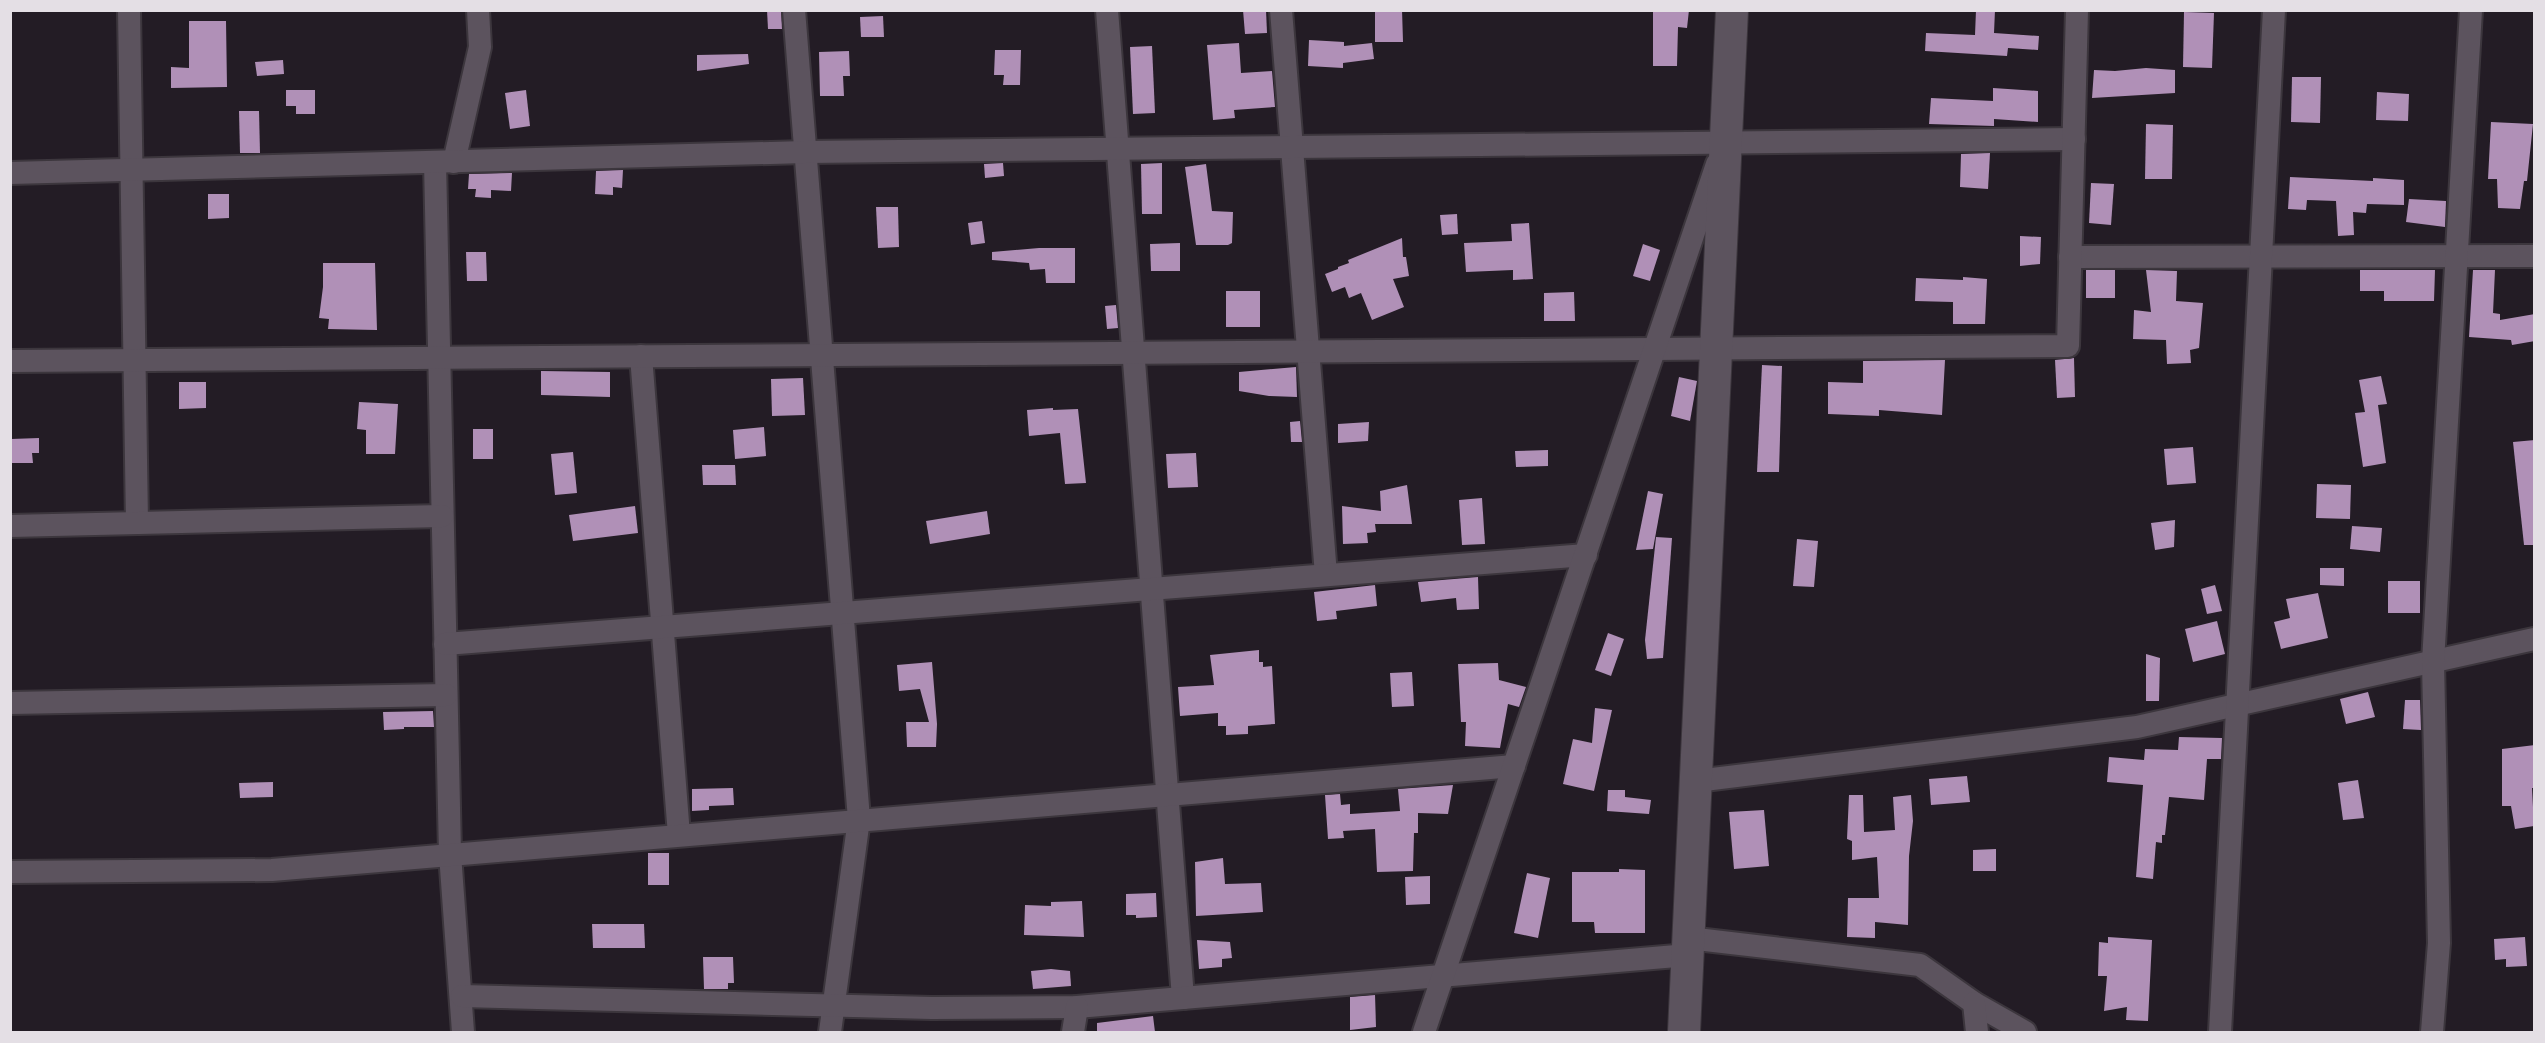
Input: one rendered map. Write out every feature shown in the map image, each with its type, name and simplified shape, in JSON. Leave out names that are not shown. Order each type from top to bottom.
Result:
[{"type":"main road","points":[[1684,1032],[1732,10]]},
{"type":"street","points":[[129,10],[137,523]]},
{"type":"street","points":[[463,1032],[450,854],[439,358],[444,162],[480,47],[478,10]]},
{"type":"street","points":[[794,10],[859,819],[830,1032]]},
{"type":"street","points":[[1107,10],[1182,998]]},
{"type":"street","points":[[1281,10],[1326,575]]},
{"type":"street","points":[[10,361],[2068,346],[2077,10]]},
{"type":"street","points":[[2220,1032],[2274,10]]},
{"type":"street","points":[[2432,1032],[2439,944],[2433,662],[2472,10]]},
{"type":"street","points":[[10,173],[806,152],[2074,139]]},
{"type":"street","points":[[1424,1032],[1724,142]]},
{"type":"street","points":[[2070,257],[2535,256]]},
{"type":"street","points":[[641,356],[679,835]]},
{"type":"street","points":[[10,526],[442,516]]},
{"type":"street","points":[[445,644],[1586,555]]},
{"type":"street","points":[[1696,781],[2137,727],[2535,639]]},
{"type":"street","points":[[10,703],[446,694]]},
{"type":"street","points":[[10,872],[272,870],[859,819],[1514,766]]},
{"type":"street","points":[[462,996],[932,1008],[1077,1006],[1443,976],[1688,947],[1920,965],[1974,1003],[2025,1032]]},
{"type":"street","points":[[1974,1003],[1977,1032]]},
{"type":"street","points":[[1073,1032],[1077,1006]]},
{"type":"building","points":[[767,10],[781,10],[782,29],[768,29]]},
{"type":"building","points":[[1243,10],[1266,10],[1267,33],[1245,34]]},
{"type":"building","points":[[1375,10],[1402,10],[1403,42],[1375,42]]},
{"type":"building","points":[[1653,10],[1689,10],[1687,28],[1678,27],[1677,66],[1653,66]]},
{"type":"building","points":[[1976,10],[1995,10],[1994,33],[2039,36],[2038,50],[2008,48],[2007,56],[1925,51],[1926,33],[1975,35]]},
{"type":"building","points":[[2184,12],[2214,13],[2212,68],[2183,67]]},
{"type":"building","points":[[883,16],[884,37],[861,37],[860,17]]},
{"type":"building","points":[[189,21],[226,21],[227,87],[171,88],[171,67],[189,68]]},
{"type":"building","points":[[1309,40],[1344,42],[1344,46],[1372,43],[1374,59],[1343,63],[1343,68],[1308,66]]},
{"type":"building","points":[[1239,43],[1241,73],[1272,71],[1275,107],[1234,110],[1235,118],[1213,120],[1207,45]]},
{"type":"building","points":[[1152,46],[1155,113],[1133,114],[1130,47]]},
{"type":"building","points":[[995,50],[1021,50],[1020,85],[1003,85],[1004,75],[994,75]]},
{"type":"building","points":[[849,51],[850,76],[843,76],[844,96],[820,96],[819,52]]},
{"type":"building","points":[[748,54],[749,64],[697,71],[697,55]]},
{"type":"building","points":[[283,60],[284,74],[257,76],[255,62]]},
{"type":"building","points":[[2146,68],[2175,70],[2175,93],[2092,98],[2094,70],[2115,71]]},
{"type":"building","points":[[2292,77],[2321,77],[2320,123],[2291,122]]},
{"type":"building","points":[[1993,88],[2038,91],[2038,122],[1994,119],[1994,126],[1929,124],[1931,98],[1993,101]]},
{"type":"building","points":[[286,90],[315,90],[315,114],[296,114],[296,106],[286,106]]},
{"type":"building","points":[[526,90],[530,126],[510,129],[505,93]]},
{"type":"building","points":[[2377,92],[2409,94],[2408,121],[2376,120]]},
{"type":"building","points":[[239,111],[259,111],[260,153],[240,153]]},
{"type":"building","points":[[2491,122],[2533,124],[2527,181],[2524,181],[2520,209],[2498,208],[2497,179],[2488,179]]},
{"type":"building","points":[[2146,124],[2173,125],[2172,179],[2145,179]]},
{"type":"building","points":[[1990,153],[1988,189],[1960,187],[1961,154]]},
{"type":"building","points":[[1003,163],[1004,176],[985,178],[984,164]]},
{"type":"building","points":[[1162,163],[1162,214],[1142,214],[1141,164]]},
{"type":"building","points":[[1206,164],[1212,211],[1233,212],[1232,243],[1228,245],[1196,245],[1185,167]]},
{"type":"building","points":[[623,170],[622,188],[613,187],[613,195],[595,194],[596,171]]},
{"type":"building","points":[[512,173],[511,191],[491,190],[491,198],[475,197],[476,189],[468,189],[469,174]]},
{"type":"building","points":[[2290,177],[2373,181],[2373,178],[2404,180],[2404,205],[2367,204],[2366,213],[2353,212],[2354,235],[2338,236],[2336,201],[2307,200],[2306,210],[2288,209]]},
{"type":"building","points":[[2091,183],[2114,184],[2111,225],[2089,223]]},
{"type":"building","points":[[208,194],[229,194],[229,218],[208,219]]},
{"type":"building","points":[[2409,199],[2446,201],[2445,227],[2406,222]]},
{"type":"building","points":[[876,207],[898,207],[899,247],[878,248]]},
{"type":"building","points":[[1457,214],[1458,234],[1442,235],[1440,215]]},
{"type":"building","points":[[982,221],[985,243],[971,245],[968,223]]},
{"type":"building","points":[[1529,223],[1533,279],[1513,280],[1513,270],[1466,272],[1464,243],[1512,241],[1511,224]]},
{"type":"building","points":[[2020,236],[2041,237],[2040,264],[2020,266]]},
{"type":"building","points":[[1402,238],[1403,257],[1406,257],[1409,276],[1393,279],[1404,307],[1372,320],[1361,293],[1349,298],[1345,287],[1332,292],[1325,274],[1349,263],[1348,260]]},
{"type":"building","points":[[1180,243],[1180,271],[1151,271],[1150,244]]},
{"type":"building","points":[[1643,244],[1660,250],[1650,281],[1633,276]]},
{"type":"building","points":[[1075,248],[1075,283],[1046,283],[1045,269],[1030,270],[1029,263],[992,260],[992,252]]},
{"type":"building","points":[[466,252],[486,252],[487,281],[467,281]]},
{"type":"building","points":[[323,263],[375,263],[377,330],[328,329],[329,319],[319,318]]},
{"type":"building","points":[[2086,270],[2115,270],[2115,298],[2086,298]]},
{"type":"building","points":[[2146,270],[2177,271],[2176,301],[2203,303],[2199,348],[2190,350],[2191,363],[2167,364],[2166,340],[2133,339],[2134,310],[2151,312]]},
{"type":"building","points":[[2360,270],[2435,270],[2434,301],[2384,301],[2384,291],[2360,291]]},
{"type":"building","points":[[2473,270],[2495,270],[2493,313],[2500,314],[2500,320],[2535,314],[2535,341],[2512,345],[2511,340],[2469,337]]},
{"type":"building","points":[[1963,277],[1987,279],[1985,324],[1953,324],[1953,302],[1915,301],[1916,278],[1963,280]]},
{"type":"building","points":[[1226,291],[1260,291],[1260,327],[1226,327]]},
{"type":"building","points":[[1574,292],[1575,321],[1544,321],[1544,293]]},
{"type":"building","points":[[1116,305],[1118,328],[1107,329],[1105,306]]},
{"type":"building","points":[[2074,358],[2075,397],[2057,398],[2055,360]]},
{"type":"building","points":[[1945,360],[1942,415],[1879,410],[1879,416],[1828,414],[1828,382],[1863,383],[1863,361]]},
{"type":"building","points":[[1762,365],[1782,366],[1779,472],[1757,472]]},
{"type":"building","points":[[1296,367],[1297,397],[1269,396],[1239,391],[1239,372]]},
{"type":"building","points":[[541,371],[610,372],[610,397],[541,395]]},
{"type":"building","points":[[2381,376],[2387,404],[2378,405],[2386,463],[2363,467],[2355,413],[2365,412],[2359,380]]},
{"type":"building","points":[[1679,377],[1697,381],[1690,421],[1671,416]]},
{"type":"building","points":[[803,378],[805,415],[772,416],[771,379]]},
{"type":"building","points":[[179,382],[206,382],[206,408],[179,409]]},
{"type":"building","points":[[359,402],[398,404],[395,454],[366,454],[366,430],[357,429]]},
{"type":"building","points":[[1053,408],[1053,410],[1078,409],[1086,483],[1065,484],[1060,433],[1029,436],[1027,410]]},
{"type":"building","points":[[1300,421],[1302,442],[1291,442],[1290,422]]},
{"type":"building","points":[[1369,422],[1368,441],[1338,443],[1338,424]]},
{"type":"building","points":[[764,427],[766,456],[735,459],[733,430]]},
{"type":"building","points":[[473,429],[493,429],[493,459],[473,459]]},
{"type":"building","points":[[39,438],[39,453],[32,453],[33,463],[11,463],[11,439]]},
{"type":"building","points":[[2535,440],[2535,545],[2524,545],[2513,442]]},
{"type":"building","points":[[2193,447],[2196,483],[2167,485],[2164,449]]},
{"type":"building","points":[[1548,450],[1548,466],[1516,467],[1515,451]]},
{"type":"building","points":[[573,452],[577,493],[555,495],[551,454]]},
{"type":"building","points":[[1196,453],[1198,487],[1168,488],[1166,454]]},
{"type":"building","points":[[702,465],[735,465],[736,485],[703,485]]},
{"type":"building","points":[[2317,484],[2351,485],[2350,519],[2316,518]]},
{"type":"building","points":[[1407,485],[1412,524],[1375,524],[1376,532],[1367,533],[1368,543],[1343,544],[1342,506],[1381,511],[1380,491]]},
{"type":"building","points":[[1648,491],[1663,494],[1653,549],[1636,550]]},
{"type":"building","points":[[1482,498],[1485,544],[1462,545],[1459,500]]},
{"type":"building","points":[[635,506],[638,533],[573,541],[569,515]]},
{"type":"building","points":[[987,511],[990,534],[930,544],[926,521]]},
{"type":"building","points":[[2175,520],[2174,547],[2155,550],[2151,523]]},
{"type":"building","points":[[2352,526],[2382,528],[2380,552],[2350,549]]},
{"type":"building","points":[[1656,537],[1672,538],[1663,658],[1647,659],[1645,640]]},
{"type":"building","points":[[1797,539],[1818,541],[1814,587],[1793,586]]},
{"type":"building","points":[[2320,568],[2344,568],[2344,586],[2320,585]]},
{"type":"building","points":[[1478,577],[1479,609],[1457,610],[1456,598],[1421,602],[1418,582]]},
{"type":"building","points":[[2388,581],[2420,581],[2420,613],[2388,613]]},
{"type":"building","points":[[1375,585],[1377,606],[1336,611],[1337,619],[1317,621],[1314,592]]},
{"type":"building","points":[[2215,585],[2222,611],[2207,614],[2201,589]]},
{"type":"building","points":[[2318,593],[2328,638],[2281,649],[2274,622],[2290,618],[2286,599]]},
{"type":"building","points":[[2217,621],[2225,654],[2193,662],[2185,629]]},
{"type":"building","points":[[1608,633],[1624,639],[1611,676],[1595,670]]},
{"type":"building","points":[[1259,650],[1259,662],[1263,662],[1263,667],[1272,666],[1275,724],[1248,726],[1248,734],[1226,735],[1226,726],[1218,726],[1218,713],[1180,716],[1178,687],[1214,685],[1210,655]]},
{"type":"building","points":[[2146,654],[2160,658],[2159,701],[2146,701]]},
{"type":"building","points":[[932,662],[937,724],[936,747],[907,747],[906,722],[929,722],[920,689],[899,691],[897,665]]},
{"type":"building","points":[[1498,663],[1499,680],[1526,687],[1519,707],[1508,704],[1500,748],[1465,746],[1466,722],[1461,722],[1458,664]]},
{"type":"building","points":[[1412,672],[1414,706],[1392,707],[1390,673]]},
{"type":"building","points":[[2368,692],[2375,717],[2346,724],[2340,699]]},
{"type":"building","points":[[2405,700],[2420,700],[2421,730],[2403,729]]},
{"type":"building","points":[[1595,708],[1612,710],[1594,791],[1563,784],[1573,739],[1592,743]]},
{"type":"building","points":[[433,711],[434,727],[384,730],[383,712]]},
{"type":"building","points":[[2179,737],[2222,738],[2221,759],[2207,759],[2204,800],[2169,797],[2165,835],[2162,835],[2162,843],[2156,842],[2153,879],[2136,877],[2143,785],[2107,782],[2109,757],[2144,760],[2145,749],[2178,750]]},
{"type":"building","points":[[2535,745],[2535,788],[2532,788],[2534,826],[2515,829],[2511,806],[2502,806],[2502,749]]},
{"type":"building","points":[[1967,776],[1970,802],[1931,805],[1929,779]]},
{"type":"building","points":[[2358,780],[2364,818],[2343,820],[2338,783]]},
{"type":"building","points":[[273,782],[273,797],[240,798],[239,783]]},
{"type":"building","points":[[1453,785],[1448,814],[1418,813],[1418,833],[1414,833],[1413,871],[1377,872],[1375,829],[1343,831],[1344,838],[1328,839],[1325,795],[1340,794],[1341,805],[1350,804],[1350,814],[1400,811],[1398,789]]},
{"type":"building","points":[[733,788],[734,805],[709,806],[709,810],[692,811],[692,789]]},
{"type":"building","points":[[1608,790],[1625,790],[1625,797],[1651,800],[1649,814],[1607,811]]},
{"type":"building","points":[[1849,795],[1863,795],[1864,832],[1895,830],[1893,797],[1911,795],[1913,821],[1909,856],[1908,925],[1875,922],[1875,938],[1847,937],[1848,898],[1879,898],[1877,857],[1852,860],[1852,841],[1847,839]]},
{"type":"building","points":[[1764,810],[1769,866],[1734,869],[1729,812]]},
{"type":"building","points":[[1996,849],[1996,871],[1973,871],[1973,850]]},
{"type":"building","points":[[648,853],[669,853],[669,885],[648,885]]},
{"type":"building","points":[[1223,858],[1225,884],[1261,883],[1263,912],[1196,916],[1195,862]]},
{"type":"building","points":[[1619,869],[1645,870],[1645,933],[1595,933],[1594,922],[1572,922],[1572,872],[1619,872]]},
{"type":"building","points":[[1527,873],[1550,878],[1538,938],[1514,933]]},
{"type":"building","points":[[1430,876],[1430,904],[1406,905],[1405,877]]},
{"type":"building","points":[[1156,893],[1157,917],[1136,918],[1136,915],[1126,915],[1126,894]]},
{"type":"building","points":[[1082,901],[1084,937],[1024,935],[1025,905],[1051,906],[1051,902]]},
{"type":"building","points":[[592,924],[644,924],[645,948],[593,948]]},
{"type":"building","points":[[2108,937],[2152,940],[2148,1021],[2126,1020],[2127,1007],[2104,1011],[2107,976],[2098,976],[2099,942],[2108,943]]},
{"type":"building","points":[[2525,937],[2527,966],[2506,967],[2506,959],[2495,960],[2494,939]]},
{"type":"building","points":[[1197,940],[1230,942],[1232,958],[1222,959],[1222,967],[1199,969]]},
{"type":"building","points":[[703,957],[733,957],[734,983],[728,983],[728,989],[704,989]]},
{"type":"building","points":[[1051,969],[1070,971],[1071,986],[1033,989],[1031,971]]},
{"type":"building","points":[[1375,995],[1376,1027],[1350,1030],[1350,997]]},
{"type":"building","points":[[1153,1016],[1155,1032],[1097,1032],[1097,1023]]}]
